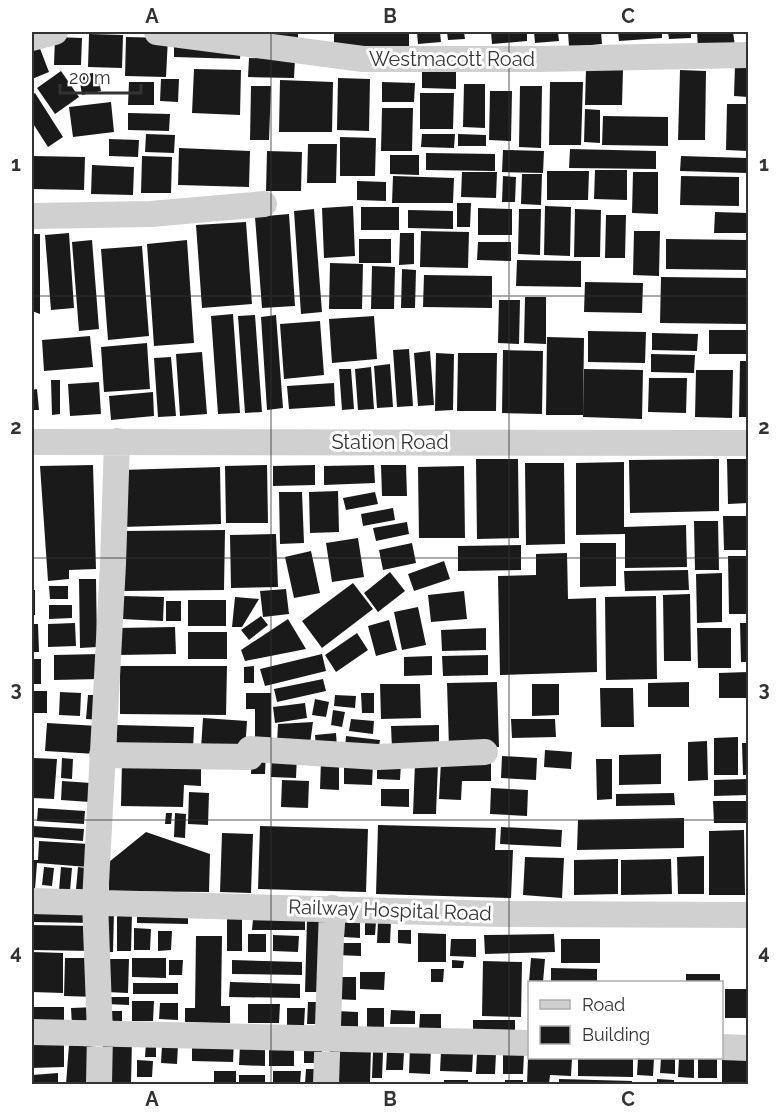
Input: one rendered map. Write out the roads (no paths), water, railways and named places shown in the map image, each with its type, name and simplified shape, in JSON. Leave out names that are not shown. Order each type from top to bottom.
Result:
[{"type":"street","points":[[32,38],[54,32]]},
{"type":"street","name":"Westmacott Road","points":[[157,32],[363,59],[540,59],[748,55]]},
{"type":"street","points":[[32,216],[151,214],[264,204]]},
{"type":"street","points":[[99,1084],[100,1034],[95,902],[113,564],[117,441]]},
{"type":"street","name":"Station Road","points":[[32,442],[748,443]]},
{"type":"street","points":[[102,755],[250,757],[250,749],[378,757],[485,752]]},
{"type":"street","name":"Railway Hospital Road","points":[[32,901],[501,914],[748,915]]},
{"type":"street","points":[[326,1084],[332,908]]},
{"type":"street","points":[[32,1032],[528,1043]]},
{"type":"street","points":[[723,1047],[748,1048]]}]
